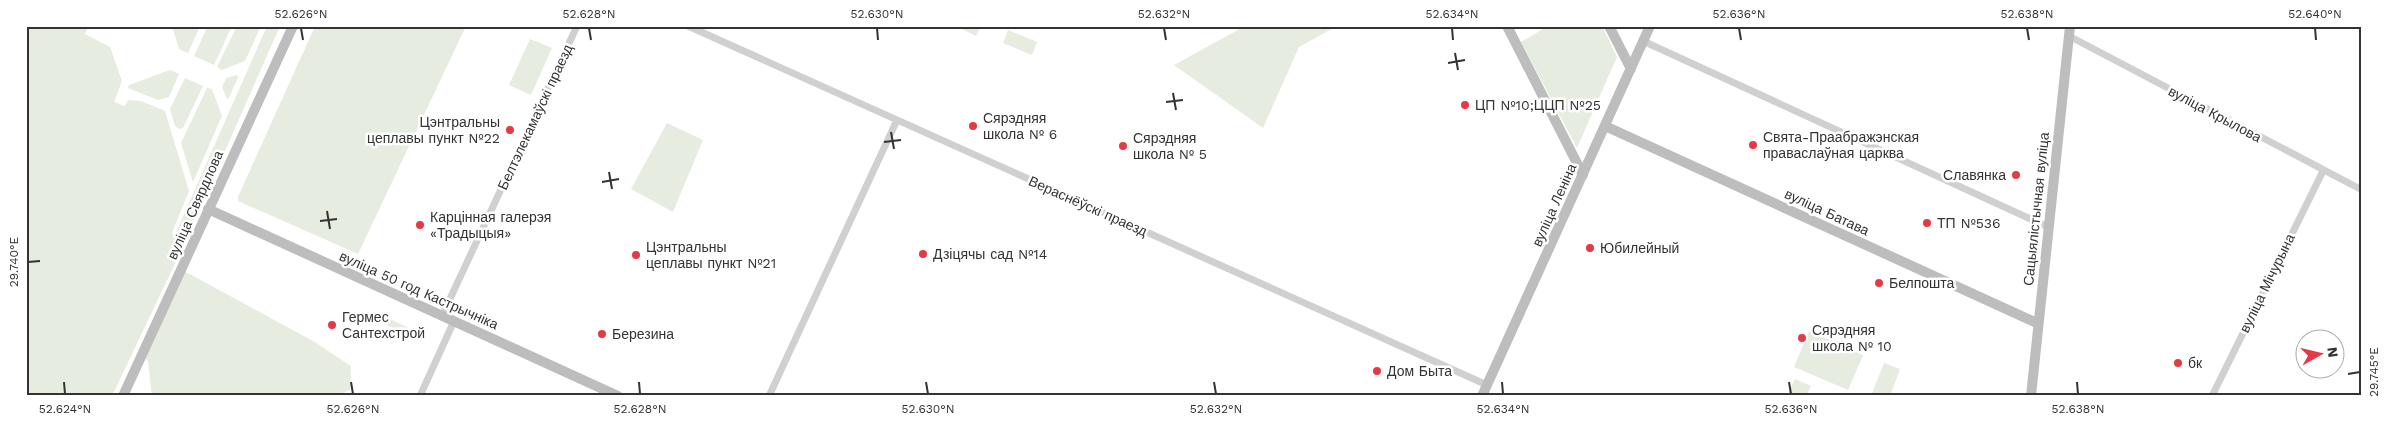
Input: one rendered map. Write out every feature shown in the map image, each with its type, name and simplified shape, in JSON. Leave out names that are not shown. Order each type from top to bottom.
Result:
[{"type":"street","name":"вуліца Свярдлова","points":[[123,396],[293,26]]},
{"type":"street","name":"Белтэлекамаўскі праезд","points":[[442,316],[577,26]]},
{"type":"street","name":"Вераснёўскі праезд","points":[[688,26],[1487,385]]},
{"type":"street","points":[[1507,26],[1583,175]]},
{"type":"street","points":[[1609,26],[1631,69]]},
{"type":"street","name":"вуліца Леніна","points":[[1482,396],[1650,26]]},
{"type":"street","name":"вуліца Крылова","points":[[2069,31],[2323,171],[2362,190]]},
{"type":"street","name":"Сацыялістычная вуліца","points":[[2031,396],[2037,323],[2069,31]]},
{"type":"street","points":[[1643,41],[2048,227]]},
{"type":"street","points":[[769,396],[897,120]]},
{"type":"street","name":"вуліца Батава","points":[[1605,126],[2037,323]]},
{"type":"street","name":"вуліца Мічурына","points":[[2212,396],[2323,171]]},
{"type":"street","name":"вуліца 50 год Кастрычніка","points":[[208,209],[618,396]]},
{"type":"street","points":[[420,396],[454,321]]},
{"type":"shaded area","points":[[26,26],[88,26],[85,34],[110,47],[122,81],[114,102],[125,106],[128,100],[141,101],[165,111],[189,191],[172,233],[174,237],[267,26],[280,26],[181,251],[112,396],[26,396]]},
{"type":"shaded area","points":[[172,26],[197,26],[198,31],[188,53],[179,49]]},
{"type":"shaded area","points":[[205,26],[232,26],[214,65],[194,56],[206,30]]},
{"type":"shaded area","points":[[237,26],[261,26],[245,61],[222,70],[217,67]]},
{"type":"shaded area","points":[[315,26],[466,26],[358,254],[238,201],[238,197]]},
{"type":"shaded area","points":[[956,26],[981,26],[976,36]]},
{"type":"shaded area","points":[[1245,26],[1337,26],[1299,47],[1263,128],[1174,65]]},
{"type":"shaded area","points":[[1548,26],[1602,26],[1617,57],[1577,148],[1521,42]]},
{"type":"shaded area","points":[[1008,30],[1037,42],[1032,55],[1003,43]]},
{"type":"shaded area","points":[[530,39],[552,48],[531,95],[509,85]]},
{"type":"shaded area","points":[[170,70],[179,74],[169,97],[158,100],[128,88],[129,85]]},
{"type":"shaded area","points":[[237,75],[238,77],[227,99],[222,87],[226,78]]},
{"type":"shaded area","points":[[185,78],[203,86],[183,128],[179,129],[175,126],[170,109]]},
{"type":"shaded area","points":[[207,88],[212,89],[222,116],[193,182],[181,143]]},
{"type":"shaded area","points":[[667,123],[703,140],[673,212],[631,189]]},
{"type":"shaded area","points":[[184,271],[313,341],[351,366],[350,390],[335,396],[152,396],[148,361],[144,355]]},
{"type":"shaded area","points":[[390,319],[424,335],[421,341],[387,325]]},
{"type":"shaded area","points":[[1809,331],[1863,355],[1848,390],[1794,367]]},
{"type":"shaded area","points":[[1884,363],[1900,369],[1890,396],[1871,396]]},
{"type":"shaded area","points":[[1795,379],[1811,386],[1806,396],[1787,396]]},
{"type":"place","name":"ЦП №10;ЦЦП №25","points":[[1465,105]]},
{"type":"place","name":"Сярэдняя школа № 6","points":[[973,126]]},
{"type":"place","name":"Цэнтральны цеплавы пункт №22","points":[[510,130]]},
{"type":"place","name":"Свята-Праабражэнская праваслаўная царква","points":[[1753,145]]},
{"type":"place","name":"Сярэдняя школа № 5","points":[[1123,146]]},
{"type":"place","name":"Славянка","points":[[2016,175]]},
{"type":"place","name":"ТП №536","points":[[1927,223]]},
{"type":"place","name":"Карцінная галерэя «Традыцыя»","points":[[420,225]]},
{"type":"place","name":"Юбилейный","points":[[1590,248]]},
{"type":"place","name":"Дзіцячы сад №14","points":[[923,254]]},
{"type":"place","name":"Цэнтральны цеплавы пункт №21","points":[[636,255]]},
{"type":"place","name":"Белпошта","points":[[1879,283]]},
{"type":"place","name":"Гермес Сантехстрой","points":[[332,325]]},
{"type":"place","name":"Березина","points":[[602,334]]},
{"type":"place","name":"Сярэдняя школа № 10","points":[[1802,338]]},
{"type":"place","name":"бк","points":[[2178,363]]},
{"type":"place","name":"Дом Быта","points":[[1377,371]]}]
